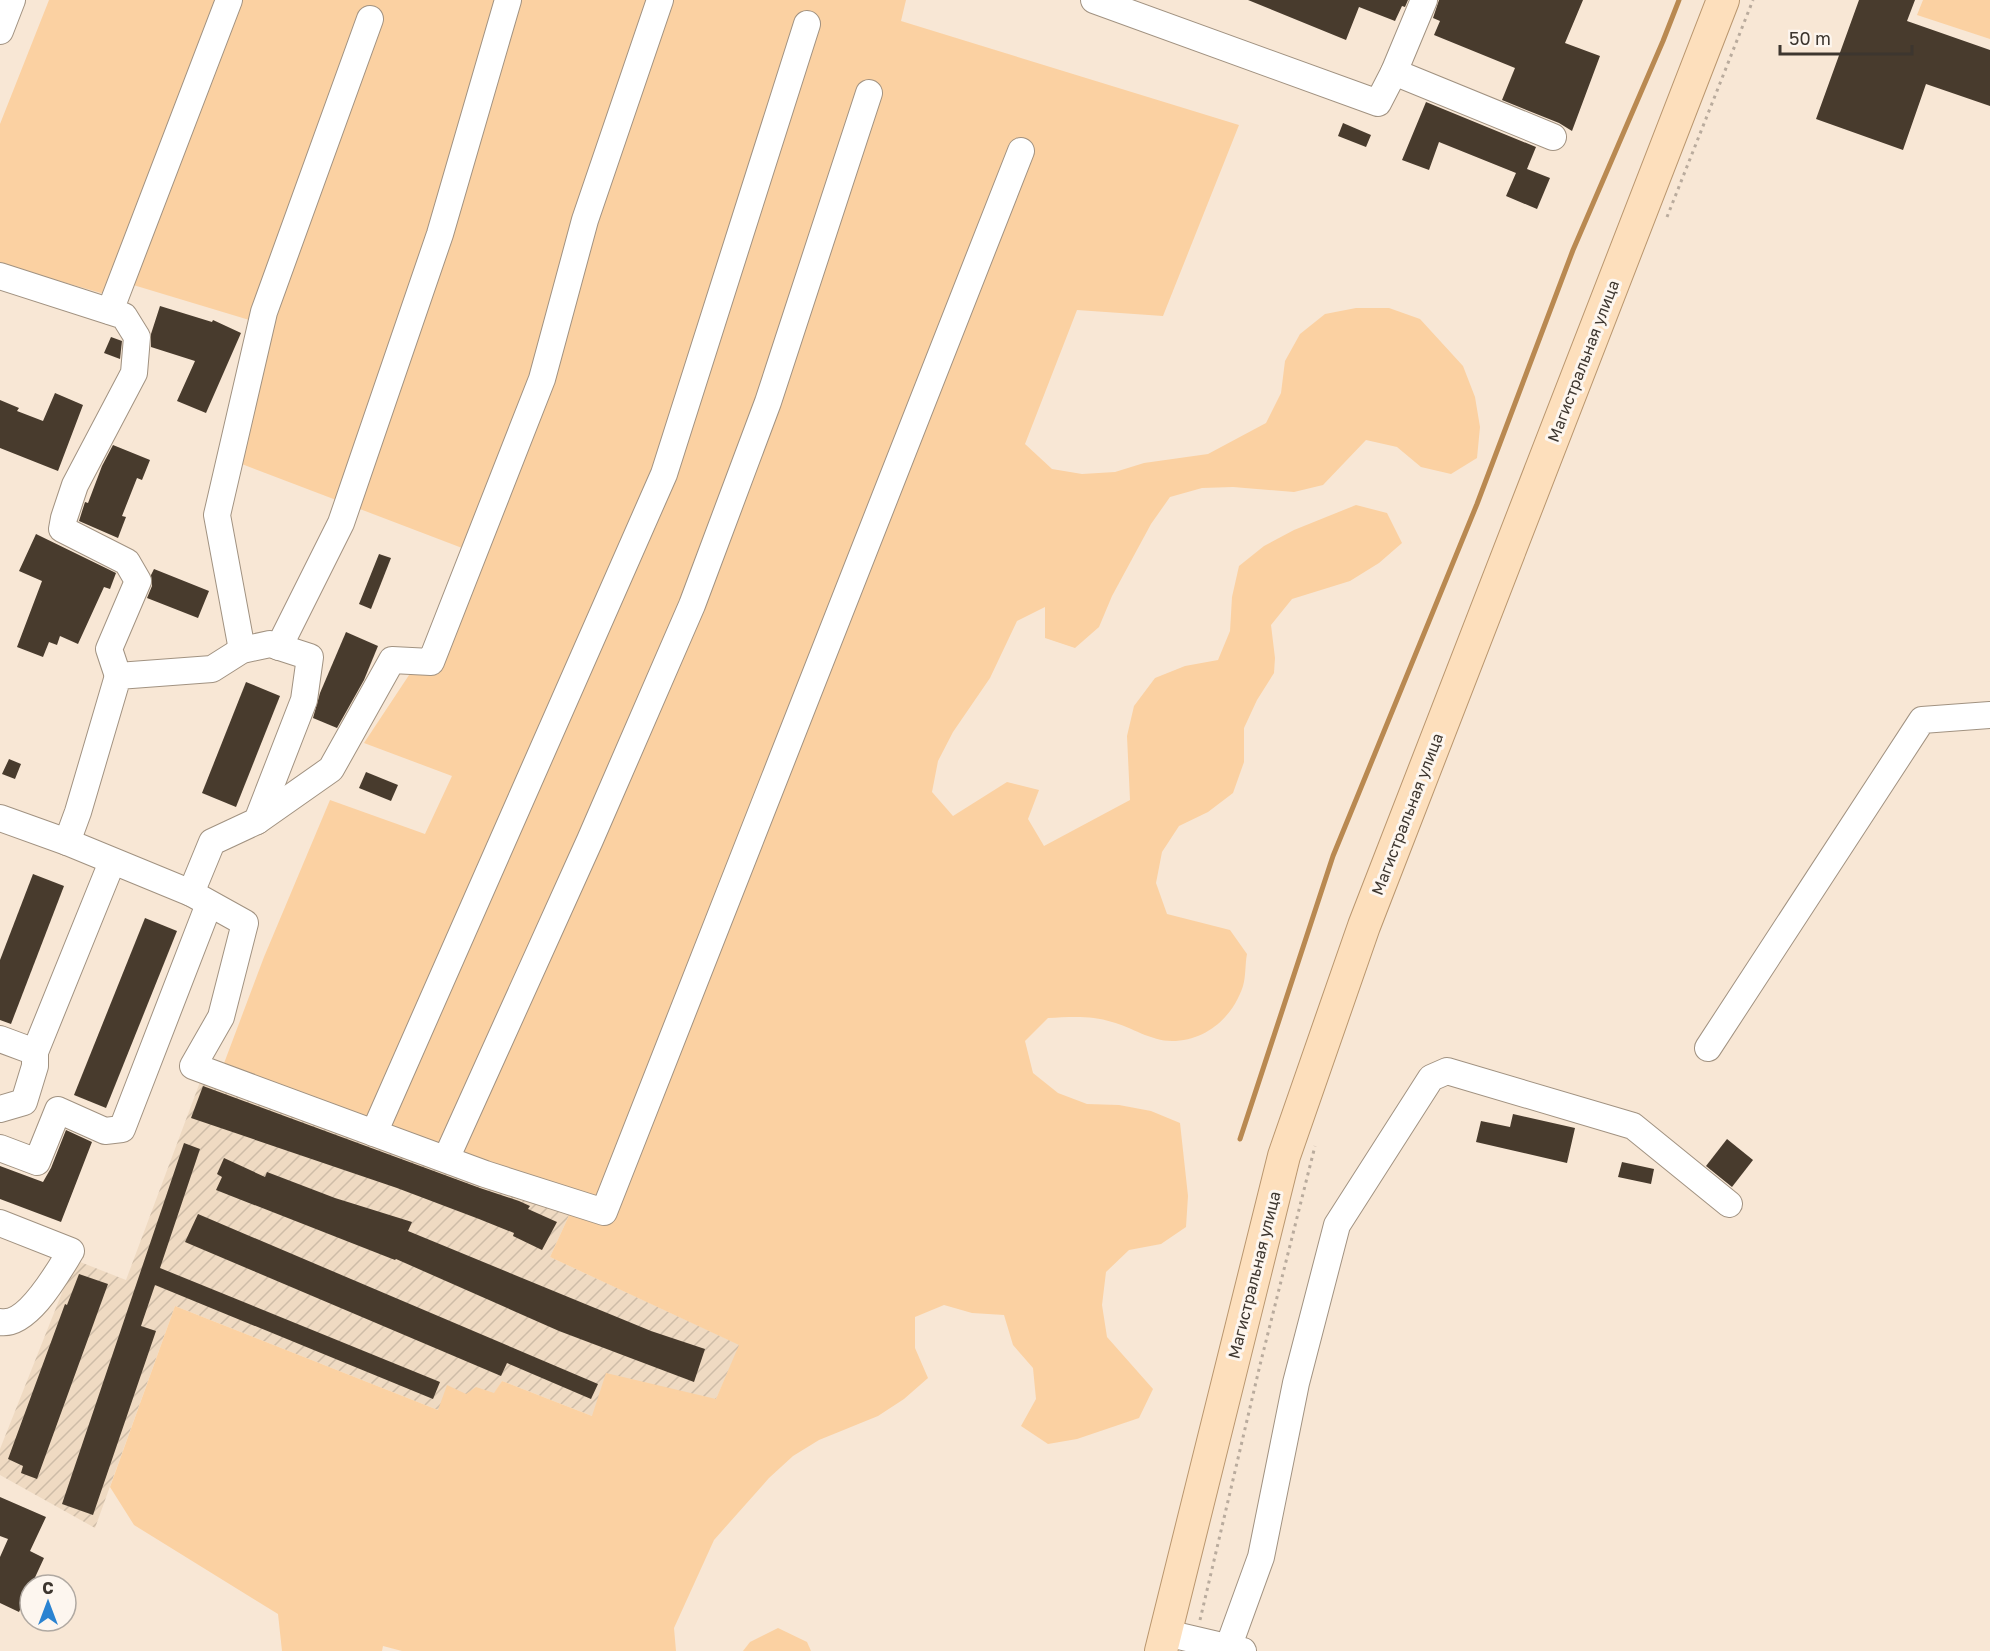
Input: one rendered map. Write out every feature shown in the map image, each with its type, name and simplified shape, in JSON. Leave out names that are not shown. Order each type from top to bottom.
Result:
[{"type":"main road","name":"Магистральная улица","points":[[1174,1641],[1284,1156],[1300,1107],[1364,926],[1723,0]]},
{"type":"street","points":[[0,31],[12,0]]},
{"type":"street","points":[[110,311],[229,0]]},
{"type":"street","points":[[279,647],[341,523],[440,234],[508,0]]},
{"type":"street","points":[[0,1148],[37,1162],[58,1110],[105,1131],[122,1129],[200,899],[212,842],[257,821],[331,769],[392,660],[431,662],[542,378],[585,220],[660,0]]},
{"type":"street","points":[[1094,0],[1378,103],[1394,72],[1424,0]]},
{"type":"street","points":[[242,650],[217,515],[264,312],[370,19]]},
{"type":"street","points":[[374,1133],[664,474],[807,24]]},
{"type":"street","points":[[1394,72],[1553,137]]},
{"type":"street","points":[[446,1159],[590,840],[692,605],[768,402],[869,93]]},
{"type":"street","points":[[0,818],[67,842],[200,899],[245,923],[221,1017],[193,1066],[446,1159],[604,1212],[1021,151]]},
{"type":"street","points":[[0,276],[124,316],[137,337],[134,373],[75,485],[64,518],[63,529],[127,562],[138,580],[109,649],[118,676],[78,813],[67,842]]},
{"type":"street","points":[[118,676],[212,669],[242,650],[270,644],[310,657],[304,700],[257,821]]},
{"type":"street","points":[[1708,1048],[1922,720],[1990,715]]},
{"type":"street","points":[[0,1109],[24,1102],[35,1066],[35,1052],[112,862]]},
{"type":"street","points":[[0,1039],[35,1052]]},
{"type":"street","points":[[1174,1641],[1236,1649],[1261,1557],[1296,1383],[1337,1225],[1431,1078],[1447,1071],[1633,1126],[1729,1204]]},
{"type":"street","points":[[0,1223],[71,1251],[48,1288],[28,1311],[5,1323],[0,1322]]},
{"type":"path","points":[[1666,220],[1753,0]]},
{"type":"path","points":[[1174,1641],[1225,1523],[1260,1365],[1316,1142]]},
{"type":"shaded area","points":[[49,0],[906,0],[901,21],[1239,125],[1163,316],[1077,310],[1025,444],[1052,469],[1082,474],[1115,472],[1144,463],[1208,454],[1266,423],[1281,393],[1285,361],[1300,334],[1325,314],[1356,308],[1389,308],[1420,319],[1463,366],[1475,397],[1480,427],[1477,458],[1451,474],[1421,467],[1397,447],[1366,440],[1323,485],[1294,492],[1233,487],[1202,488],[1170,497],[1151,524],[1112,596],[1099,627],[1075,648],[1045,638],[1045,607],[1017,621],[990,678],[953,732],[938,761],[932,792],[953,816],[1007,782],[1039,790],[1028,819],[1044,846],[1130,800],[1127,736],[1134,706],[1155,678],[1185,666],[1218,660],[1230,631],[1232,597],[1239,566],[1264,546],[1294,530],[1356,505],[1387,513],[1402,543],[1379,563],[1350,581],[1292,599],[1271,625],[1275,658],[1274,673],[1257,700],[1244,728],[1244,762],[1233,793],[1208,812],[1179,826],[1162,852],[1156,883],[1167,914],[1230,930],[1247,954],[1243,986],[1232,1008],[1207,1032],[1184,1040],[1164,1040],[1104,1020],[1072,1017],[1048,1018],[1025,1041],[1033,1073],[1058,1093],[1087,1104],[1119,1105],[1151,1111],[1180,1123],[1188,1196],[1186,1227],[1161,1244],[1129,1250],[1106,1272],[1102,1305],[1107,1337],[1153,1389],[1139,1418],[1077,1439],[1048,1444],[1021,1426],[1036,1399],[1033,1368],[1013,1345],[1004,1315],[972,1313],[944,1305],[915,1317],[915,1348],[928,1378],[904,1399],[878,1416],[819,1440],[793,1456],[769,1478],[714,1540],[674,1628],[676,1651],[402,1651],[383,1646],[382,1651],[282,1651],[278,1614],[134,1525],[110,1487],[175,1306],[438,1410],[447,1385],[466,1394],[476,1387],[494,1393],[502,1381],[592,1416],[606,1373],[716,1399],[739,1345],[550,1257],[571,1211],[223,1066],[264,957],[330,800],[425,834],[452,776],[364,743],[417,663],[470,551],[234,461],[259,323],[120,281],[115,297],[0,264],[0,124]]},
{"type":"shaded area","points":[[1923,0],[1990,0],[1990,39],[1917,15]]},
{"type":"shaded area","points":[[200,1082],[571,1211],[550,1257],[740,1345],[716,1399],[592,1416],[502,1381],[494,1394],[466,1394],[438,1410],[175,1306],[95,1528],[0,1475],[0,1449],[75,1260],[126,1280]]},
{"type":"shaded area","points":[[778,1628],[807,1642],[811,1651],[743,1651],[750,1642]]},
{"type":"building","points":[[1248,0],[1408,0],[1405,7],[1402,6],[1395,21],[1359,7],[1346,40]]},
{"type":"building","points":[[1439,0],[1583,0],[1565,43],[1600,56],[1572,131],[1559,123],[1502,100],[1515,68],[1434,35],[1440,21],[1433,18]]},
{"type":"building","points":[[1859,0],[1915,0],[1907,21],[1990,50],[1990,106],[1926,84],[1903,150],[1816,119]]},
{"type":"building","points":[[1426,102],[1536,147],[1527,169],[1550,178],[1537,209],[1506,196],[1516,173],[1439,142],[1429,170],[1402,160]]},
{"type":"building","points":[[1343,123],[1371,135],[1366,147],[1338,136]]},
{"type":"building","points":[[160,306],[212,322],[213,320],[241,333],[206,413],[177,401],[195,361],[151,347],[151,334]]},
{"type":"building","points":[[111,337],[122,341],[120,359],[104,353]]},
{"type":"building","points":[[55,393],[83,405],[58,471],[0,448],[0,400],[19,408],[17,411],[43,421]]},
{"type":"building","points":[[113,445],[150,460],[142,480],[137,478],[122,516],[126,517],[118,538],[79,521],[85,502],[88,503]]},
{"type":"building","points":[[36,534],[116,573],[110,589],[104,587],[78,644],[60,636],[57,645],[49,642],[43,657],[17,647],[42,581],[19,571]]},
{"type":"building","points":[[379,554],[391,558],[371,609],[359,604]]},
{"type":"building","points":[[154,569],[209,591],[198,618],[147,598],[152,586],[151,575]]},
{"type":"building","points":[[346,632],[378,646],[364,680],[337,728],[313,718],[320,693]]},
{"type":"building","points":[[246,682],[280,696],[236,807],[202,793]]},
{"type":"building","points":[[9,759],[21,764],[15,779],[2,774]]},
{"type":"building","points":[[366,772],[398,785],[391,801],[359,788]]},
{"type":"building","points":[[33,874],[64,886],[11,1024],[0,1020],[0,960]]},
{"type":"building","points":[[145,918],[177,931],[106,1108],[74,1095]]},
{"type":"building","points":[[203,1086],[519,1201],[530,1206],[528,1209],[557,1222],[542,1250],[513,1236],[514,1233],[397,1188],[191,1118]]},
{"type":"building","points":[[1513,1114],[1575,1128],[1567,1163],[1476,1142],[1481,1121],[1510,1127]]},
{"type":"building","points":[[66,1130],[92,1142],[61,1222],[0,1199],[0,1166],[43,1182]]},
{"type":"building","points":[[1727,1139],[1753,1160],[1732,1187],[1706,1166]]},
{"type":"building","points":[[184,1143],[200,1149],[160,1268],[440,1382],[433,1399],[155,1285],[141,1326],[156,1331],[93,1515],[62,1504]]},
{"type":"building","points":[[224,1158],[265,1177],[267,1172],[335,1198],[412,1222],[408,1231],[651,1331],[705,1349],[694,1382],[559,1331],[396,1259],[216,1190],[222,1177],[217,1174]]},
{"type":"building","points":[[1622,1162],[1654,1169],[1651,1184],[1618,1177]]},
{"type":"building","points":[[198,1214],[598,1384],[591,1399],[507,1363],[501,1376],[185,1242]]},
{"type":"building","points":[[79,1274],[108,1284],[37,1479],[21,1473],[23,1466],[8,1459],[65,1304],[67,1305]]},
{"type":"building","points":[[0,1497],[46,1517],[30,1551],[44,1558],[37,1573],[18,1573],[18,1612],[0,1603],[0,1557],[8,1539],[0,1536]]},
{"type":"waterway","points":[[1240,1139],[1333,856],[1477,504],[1573,250],[1679,0]]}]
